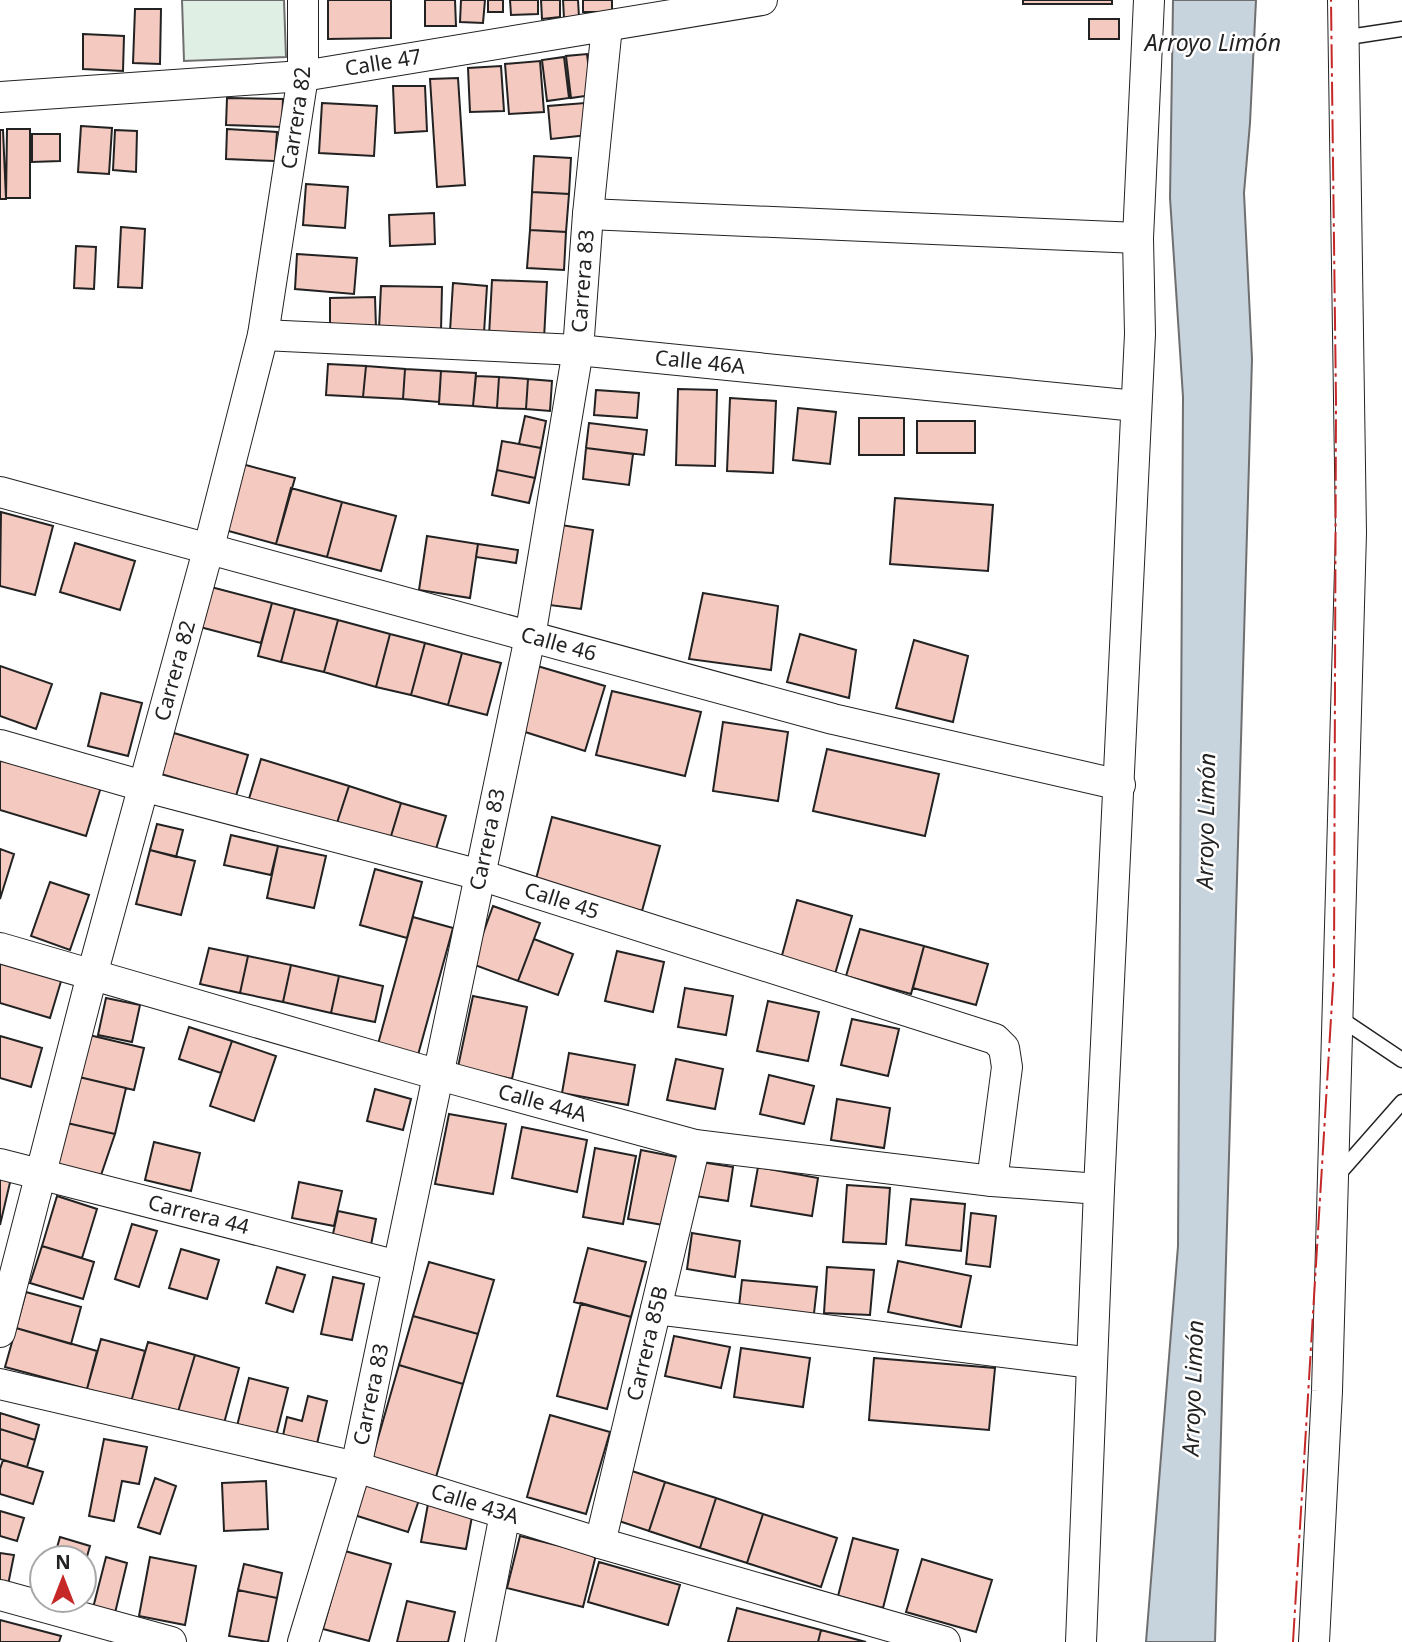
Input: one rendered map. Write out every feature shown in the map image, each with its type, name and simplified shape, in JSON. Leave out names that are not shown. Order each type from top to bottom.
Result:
[{"type":"street","name":"Carrera 82","points":[[0,1332],[92,975],[209,547],[263,335],[303,76],[303,0]]},
{"type":"street","name":"Calle 47","points":[[0,97],[303,76],[762,0]]},
{"type":"street","points":[[1082,1642],[1099,1189],[1140,334],[1139,238],[1149,0]]},
{"type":"street","points":[[1314,1642],[1326,1391],[1351,533],[1343,0]]},
{"type":"street","name":"Carrera 83","points":[[303,1642],[356,1467],[530,637],[578,349],[588,214],[607,26]]},
{"type":"street","points":[[588,214],[1139,238]]},
{"type":"street","name":"Calle 46A","points":[[263,335],[578,349],[1136,406]]},
{"type":"street","name":"Calle 46","points":[[0,492],[833,719],[1120,785]]},
{"type":"street","name":"Calle 45","points":[[0,746],[480,875],[995,1039],[1004,1048],[1007,1068],[992,1181]]},
{"type":"street","name":"Calle 44A","points":[[0,948],[439,1075],[695,1145],[992,1181],[1099,1189]]},
{"type":"street","name":"Carrera 85B","points":[[600,1543],[695,1145]]},
{"type":"street","name":"Carrera 44","points":[[0,1164],[398,1265]]},
{"type":"street","points":[[656,1310],[1092,1363]]},
{"type":"street","name":"Calle 43A","points":[[0,1384],[356,1467],[600,1543],[945,1642]]},
{"type":"street","points":[[480,1642],[505,1514]]},
{"type":"street","points":[[0,1595],[171,1642]]},
{"type":"lane","points":[[1342,38],[1402,29]]},
{"type":"lane","points":[[1337,1016],[1402,1060]]},
{"type":"lane","points":[[1332,1180],[1402,1102]]},
{"type":"green space","points":[[182,0],[284,0],[286,57],[184,61]]},
{"type":"water","name":"Arroyo Limón","points":[[1173,0],[1256,0],[1244,193],[1252,359],[1215,1642],[1146,1642],[1178,1246],[1183,397],[1170,198]]},
{"type":"building","points":[[328,0],[391,0],[391,38],[328,39]]},
{"type":"building","points":[[425,0],[455,0],[456,26],[425,26]]},
{"type":"building","points":[[461,0],[485,0],[483,23],[460,22]]},
{"type":"building","points":[[488,0],[503,0],[503,12],[488,12]]},
{"type":"building","points":[[510,0],[538,0],[538,14],[511,15]]},
{"type":"building","points":[[541,0],[560,0],[560,17],[542,19]]},
{"type":"building","points":[[563,0],[578,0],[579,17],[564,18]]},
{"type":"building","points":[[583,0],[612,0],[612,12],[583,12]]},
{"type":"building","points":[[1023,0],[1112,0],[1112,4],[1023,4]]},
{"type":"building","points":[[135,9],[161,9],[160,64],[133,63]]},
{"type":"building","points":[[1089,19],[1119,19],[1119,39],[1089,39]]},
{"type":"building","points":[[83,34],[124,36],[123,71],[83,69]]},
{"type":"building","points":[[587,54],[592,95],[571,98],[566,56]]},
{"type":"building","points":[[564,57],[569,98],[547,101],[542,60]]},
{"type":"building","points":[[540,61],[544,112],[509,114],[505,64]]},
{"type":"building","points":[[501,66],[504,111],[470,112],[468,68]]},
{"type":"building","points":[[458,78],[465,185],[437,187],[430,79]]},
{"type":"building","points":[[393,86],[425,86],[427,131],[395,133]]},
{"type":"building","points":[[227,98],[283,99],[282,127],[226,125]]},
{"type":"building","points":[[322,103],[377,106],[374,156],[319,153]]},
{"type":"building","points":[[585,103],[588,135],[551,139],[548,106]]},
{"type":"building","points":[[81,126],[112,128],[109,174],[78,172]]},
{"type":"building","points":[[7,129],[30,129],[30,198],[6,198]]},
{"type":"building","points":[[227,129],[277,132],[275,161],[226,159]]},
{"type":"building","points":[[0,130],[3,130],[6,199],[0,199]]},
{"type":"building","points":[[115,130],[137,131],[136,172],[113,170]]},
{"type":"building","points":[[32,134],[60,134],[60,161],[32,162]]},
{"type":"building","points":[[534,156],[571,158],[569,194],[532,192]]},
{"type":"building","points":[[306,184],[348,187],[345,228],[303,225]]},
{"type":"building","points":[[532,192],[569,194],[566,232],[530,230]]},
{"type":"building","points":[[434,213],[435,244],[390,246],[389,215]]},
{"type":"building","points":[[121,227],[145,229],[142,288],[118,287]]},
{"type":"building","points":[[530,230],[566,232],[564,270],[527,268]]},
{"type":"building","points":[[76,246],[96,247],[94,289],[74,288]]},
{"type":"building","points":[[297,254],[357,258],[354,294],[295,289]]},
{"type":"building","points":[[492,280],[547,282],[544,339],[489,336]]},
{"type":"building","points":[[453,283],[487,286],[484,333],[450,331]]},
{"type":"building","points":[[381,286],[442,287],[441,331],[379,329]]},
{"type":"building","points":[[375,297],[376,328],[330,329],[330,298]]},
{"type":"building","points":[[328,364],[366,366],[363,397],[326,395]]},
{"type":"building","points":[[366,366],[405,369],[403,399],[363,397]]},
{"type":"building","points":[[405,369],[441,371],[439,402],[403,399]]},
{"type":"building","points":[[441,371],[476,373],[473,406],[439,404]]},
{"type":"building","points":[[476,376],[499,377],[497,408],[473,406]]},
{"type":"building","points":[[499,377],[528,379],[526,409],[497,408]]},
{"type":"building","points":[[528,379],[552,381],[550,411],[526,409]]},
{"type":"building","points":[[678,389],[717,390],[715,466],[676,465]]},
{"type":"building","points":[[596,390],[639,393],[637,418],[594,415]]},
{"type":"building","points":[[730,398],[776,401],[773,473],[727,471]]},
{"type":"building","points":[[798,408],[836,412],[830,464],[793,460]]},
{"type":"building","points":[[525,416],[546,421],[541,448],[519,444]]},
{"type":"building","points":[[859,418],[904,418],[904,455],[859,455]]},
{"type":"building","points":[[917,421],[975,421],[975,453],[917,453]]},
{"type":"building","points":[[589,423],[647,430],[644,455],[586,448]]},
{"type":"building","points":[[502,441],[541,448],[535,478],[497,470]]},
{"type":"building","points":[[586,448],[633,454],[629,485],[583,479]]},
{"type":"building","points":[[242,464],[295,478],[276,544],[225,530]]},
{"type":"building","points":[[497,470],[535,478],[529,503],[492,495]]},
{"type":"building","points":[[291,488],[342,502],[327,557],[276,544]]},
{"type":"building","points":[[895,498],[993,505],[988,571],[890,564]]},
{"type":"building","points":[[342,502],[396,516],[381,571],[327,557]]},
{"type":"building","points":[[1,512],[53,526],[35,595],[0,586]]},
{"type":"building","points":[[555,524],[593,530],[581,609],[541,604]]},
{"type":"building","points":[[427,536],[478,544],[470,598],[419,590]]},
{"type":"building","points":[[75,543],[135,561],[120,610],[60,592]]},
{"type":"building","points":[[478,544],[518,550],[516,563],[476,557]]},
{"type":"building","points":[[211,587],[272,603],[261,643],[200,627]]},
{"type":"building","points":[[703,593],[778,606],[771,670],[689,659]]},
{"type":"building","points":[[272,603],[295,609],[281,662],[258,656]]},
{"type":"building","points":[[295,609],[338,620],[324,672],[281,662]]},
{"type":"building","points":[[338,620],[390,634],[376,687],[324,672]]},
{"type":"building","points":[[390,634],[425,643],[411,695],[376,687]]},
{"type":"building","points":[[800,634],[856,650],[849,698],[787,682]]},
{"type":"building","points":[[914,640],[968,656],[953,722],[896,708]]},
{"type":"building","points":[[425,643],[462,653],[448,705],[411,695]]},
{"type":"building","points":[[462,653],[501,663],[487,715],[448,705]]},
{"type":"building","points":[[534,665],[605,686],[585,751],[522,731]]},
{"type":"building","points":[[0,666],[52,684],[36,729],[0,716]]},
{"type":"building","points":[[612,691],[701,712],[685,776],[596,755]]},
{"type":"building","points":[[101,693],[142,703],[128,756],[88,746]]},
{"type":"building","points":[[723,722],[788,732],[778,801],[713,791]]},
{"type":"building","points":[[174,733],[248,755],[236,796],[161,774]]},
{"type":"building","points":[[827,749],[939,774],[925,836],[813,811]]},
{"type":"building","points":[[261,759],[349,786],[335,829],[248,802]]},
{"type":"building","points":[[0,760],[101,787],[86,836],[0,810]]},
{"type":"building","points":[[349,786],[401,803],[388,846],[335,829]]},
{"type":"building","points":[[401,803],[446,816],[433,859],[388,846]]},
{"type":"building","points":[[552,817],[660,846],[642,911],[535,883]]},
{"type":"building","points":[[157,824],[183,830],[176,857],[150,850]]},
{"type":"building","points":[[231,835],[278,846],[271,875],[224,865]]},
{"type":"building","points":[[278,846],[326,856],[314,908],[267,898]]},
{"type":"building","points":[[0,849],[14,854],[0,899]]},
{"type":"building","points":[[150,850],[195,861],[181,915],[136,904]]},
{"type":"building","points":[[375,869],[422,882],[407,938],[360,925]]},
{"type":"building","points":[[50,882],[89,895],[70,950],[31,936]]},
{"type":"building","points":[[797,900],[852,916],[835,974],[781,959]]},
{"type":"building","points":[[493,906],[540,923],[518,981],[472,964]]},
{"type":"building","points":[[413,917],[453,928],[418,1055],[378,1044]]},
{"type":"building","points":[[860,929],[924,946],[911,994],[846,976]]},
{"type":"building","points":[[534,939],[573,954],[558,995],[518,981]]},
{"type":"building","points":[[924,946],[988,964],[976,1005],[913,988]]},
{"type":"building","points":[[209,948],[248,956],[240,993],[200,984]]},
{"type":"building","points":[[617,951],[664,962],[653,1012],[605,1001]]},
{"type":"building","points":[[248,956],[291,965],[283,1002],[240,993]]},
{"type":"building","points":[[0,959],[62,978],[50,1018],[0,1003]]},
{"type":"building","points":[[291,965],[339,976],[331,1013],[283,1002]]},
{"type":"building","points":[[339,976],[383,986],[375,1022],[331,1013]]},
{"type":"building","points":[[685,988],[733,996],[726,1035],[678,1027]]},
{"type":"building","points":[[473,996],[527,1007],[512,1079],[458,1067]]},
{"type":"building","points":[[106,998],[140,1005],[132,1042],[98,1035]]},
{"type":"building","points":[[768,1001],[819,1012],[808,1061],[757,1051]]},
{"type":"building","points":[[852,1019],[899,1029],[888,1076],[841,1065]]},
{"type":"building","points":[[189,1027],[232,1041],[221,1073],[179,1059]]},
{"type":"building","points":[[89,1035],[144,1048],[134,1090],[79,1077]]},
{"type":"building","points":[[0,1036],[42,1048],[31,1087],[0,1078]]},
{"type":"building","points":[[232,1041],[276,1056],[254,1121],[210,1106]]},
{"type":"building","points":[[569,1053],[635,1065],[628,1105],[562,1093]]},
{"type":"building","points":[[676,1059],[723,1069],[715,1109],[667,1100]]},
{"type":"building","points":[[769,1075],[814,1086],[804,1124],[760,1114]]},
{"type":"building","points":[[79,1077],[126,1088],[115,1134],[67,1123]]},
{"type":"building","points":[[375,1089],[411,1099],[403,1130],[367,1121]]},
{"type":"building","points":[[837,1099],[890,1108],[884,1148],[831,1140]]},
{"type":"building","points":[[449,1114],[506,1124],[493,1194],[435,1184]]},
{"type":"building","points":[[67,1123],[115,1134],[100,1178],[57,1167]]},
{"type":"building","points":[[522,1127],[587,1140],[577,1192],[512,1178]]},
{"type":"building","points":[[154,1142],[200,1153],[191,1191],[145,1180]]},
{"type":"building","points":[[595,1148],[636,1156],[623,1224],[583,1217]]},
{"type":"building","points":[[641,1150],[682,1158],[669,1226],[628,1219]]},
{"type":"building","points":[[701,1162],[733,1167],[728,1201],[695,1196]]},
{"type":"building","points":[[758,1167],[818,1178],[812,1216],[751,1206]]},
{"type":"building","points":[[0,1172],[12,1174],[0,1225]]},
{"type":"building","points":[[299,1182],[342,1191],[334,1226],[292,1218]]},
{"type":"building","points":[[847,1185],[890,1188],[886,1244],[843,1242]]},
{"type":"building","points":[[57,1196],[97,1209],[82,1258],[42,1246]]},
{"type":"building","points":[[911,1199],[965,1204],[961,1251],[906,1245]]},
{"type":"building","points":[[338,1211],[376,1219],[370,1250],[331,1243]]},
{"type":"building","points":[[971,1213],[996,1216],[990,1267],[966,1264]]},
{"type":"building","points":[[132,1224],[157,1231],[139,1287],[115,1279]]},
{"type":"building","points":[[692,1233],[740,1241],[735,1277],[687,1269]]},
{"type":"building","points":[[42,1246],[94,1262],[83,1299],[30,1283]]},
{"type":"building","points":[[588,1248],[646,1262],[631,1317],[574,1302]]},
{"type":"building","points":[[181,1249],[219,1260],[207,1299],[169,1288]]},
{"type":"building","points":[[898,1261],[971,1276],[961,1327],[888,1312]]},
{"type":"building","points":[[429,1262],[494,1280],[478,1334],[413,1316]]},
{"type":"building","points":[[277,1267],[305,1275],[293,1312],[266,1303]]},
{"type":"building","points":[[827,1267],[874,1270],[870,1315],[824,1313]]},
{"type":"building","points":[[333,1277],[364,1284],[352,1340],[321,1334]]},
{"type":"building","points":[[742,1280],[817,1287],[813,1322],[738,1315]]},
{"type":"building","points":[[26,1292],[81,1307],[71,1344],[16,1328]]},
{"type":"building","points":[[581,1303],[631,1317],[607,1409],[557,1396]]},
{"type":"building","points":[[413,1316],[478,1334],[463,1384],[399,1365]]},
{"type":"building","points":[[16,1328],[97,1351],[87,1389],[5,1367]]},
{"type":"building","points":[[674,1336],[730,1347],[721,1388],[665,1376]]},
{"type":"building","points":[[101,1339],[145,1351],[131,1402],[87,1389]]},
{"type":"building","points":[[148,1342],[195,1355],[177,1415],[131,1402]]},
{"type":"building","points":[[741,1348],[810,1358],[803,1407],[734,1397]]},
{"type":"building","points":[[195,1355],[239,1368],[223,1427],[177,1415]]},
{"type":"building","points":[[874,1358],[995,1368],[989,1430],[869,1420]]},
{"type":"building","points":[[399,1365],[463,1384],[436,1477],[372,1459]]},
{"type":"building","points":[[249,1378],[288,1388],[275,1440],[236,1430]]},
{"type":"building","points":[[308,1396],[327,1401],[316,1448],[282,1440],[287,1417],[302,1421]]},
{"type":"building","points":[[0,1413],[39,1425],[35,1440],[0,1429]]},
{"type":"building","points":[[550,1415],[610,1432],[586,1514],[527,1497]]},
{"type":"building","points":[[0,1429],[35,1440],[27,1467],[0,1459]]},
{"type":"building","points":[[104,1439],[147,1447],[139,1484],[122,1481],[114,1521],[89,1516]]},
{"type":"building","points":[[3,1460],[43,1472],[33,1504],[0,1494],[0,1469]]},
{"type":"building","points":[[629,1470],[665,1482],[649,1531],[613,1519]]},
{"type":"building","points":[[155,1478],[176,1486],[160,1534],[138,1527]]},
{"type":"building","points":[[266,1481],[268,1529],[224,1531],[222,1483]]},
{"type":"building","points":[[359,1481],[419,1500],[408,1532],[348,1513]]},
{"type":"building","points":[[665,1482],[716,1498],[700,1548],[649,1531]]},
{"type":"building","points":[[716,1498],[763,1514],[747,1563],[700,1548]]},
{"type":"building","points":[[428,1504],[473,1511],[466,1549],[421,1542]]},
{"type":"building","points":[[0,1511],[24,1518],[17,1541],[0,1536]]},
{"type":"building","points":[[763,1514],[837,1538],[821,1587],[747,1563]]},
{"type":"building","points":[[520,1536],[596,1555],[583,1607],[507,1588]]},
{"type":"building","points":[[60,1537],[83,1544],[58,1544]]},
{"type":"building","points":[[853,1538],[898,1550],[883,1608],[838,1596]]},
{"type":"building","points":[[345,1551],[391,1564],[369,1641],[323,1629]]},
{"type":"building","points":[[0,1553],[14,1555],[8,1585],[0,1584]]},
{"type":"building","points":[[106,1557],[127,1563],[115,1613],[98,1609],[98,1588]]},
{"type":"building","points":[[150,1557],[196,1566],[185,1625],[139,1616]]},
{"type":"building","points":[[922,1559],[992,1580],[976,1632],[906,1612]]},
{"type":"building","points":[[599,1562],[680,1585],[668,1625],[588,1602]]},
{"type":"building","points":[[244,1564],[282,1573],[277,1598],[238,1590]]},
{"type":"building","points":[[238,1590],[277,1598],[268,1642],[229,1636]]},
{"type":"building","points":[[407,1601],[455,1612],[448,1642],[397,1642]]},
{"type":"building","points":[[737,1608],[821,1630],[818,1642],[728,1642]]},
{"type":"building","points":[[0,1620],[61,1636],[59,1642],[0,1642]]},
{"type":"building","points":[[821,1630],[866,1642],[818,1642]]},
{"type":"power","points":[[1293,1642],[1334,969],[1336,402],[1331,0]]}]
